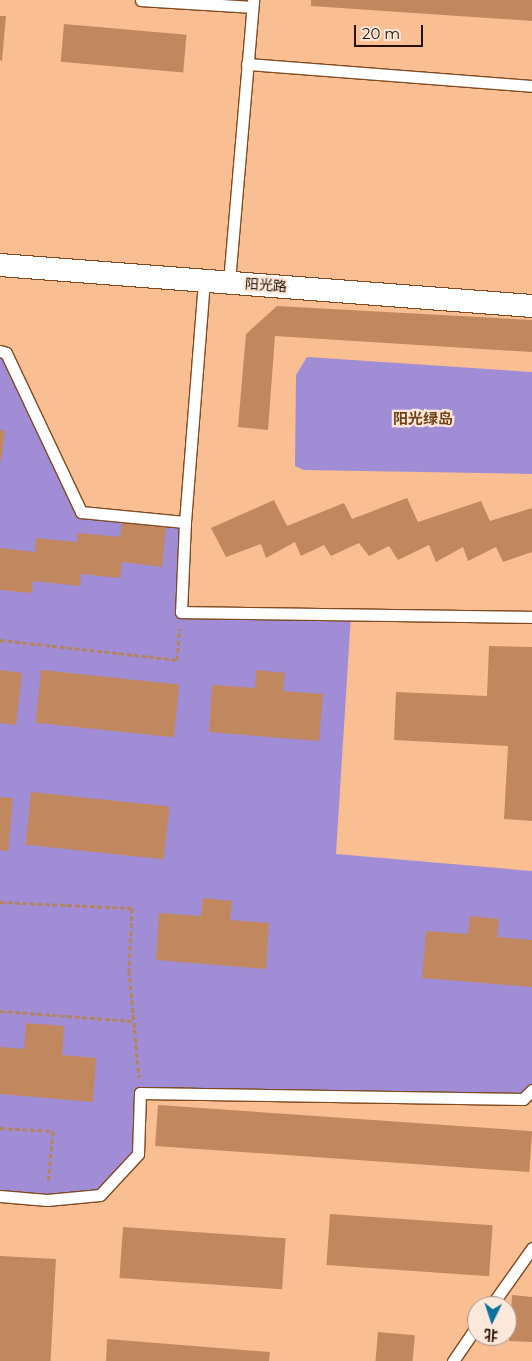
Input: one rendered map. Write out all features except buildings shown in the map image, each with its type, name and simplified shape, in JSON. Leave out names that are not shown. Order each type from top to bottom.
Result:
[{"type":"street","name":"阳光路","points":[[0,265],[532,306]]},
{"type":"lane","points":[[141,0],[252,4],[229,282]]},
{"type":"lane","points":[[247,64],[532,86]]},
{"type":"lane","points":[[204,281],[185,522],[181,612],[532,617]]},
{"type":"lane","points":[[0,351],[6,353],[80,512],[185,522]]},
{"type":"lane","points":[[0,1196],[47,1200],[100,1195],[138,1154],[140,1093],[523,1099],[532,1090]]},
{"type":"lane","points":[[498,1296],[532,1248]]},
{"type":"lane","points":[[453,1361],[467,1341]]},
{"type":"path","points":[[0,640],[177,660],[181,612]]},
{"type":"path","points":[[0,902],[132,908],[129,970],[140,1093]]},
{"type":"path","points":[[0,1011],[134,1021]]},
{"type":"path","points":[[0,1128],[53,1131],[47,1200]]},
{"type":"shaded area","points":[[0,351],[80,512],[185,522],[181,612],[351,615],[336,854],[532,871],[532,1090],[523,1099],[141,1093],[138,1154],[100,1195],[0,1196]]},
{"type":"shaded area","points":[[307,357],[532,372],[532,474],[304,470],[295,466],[296,375]]},
{"type":"district","name":"阳光绿岛","points":[[423,419]]}]
